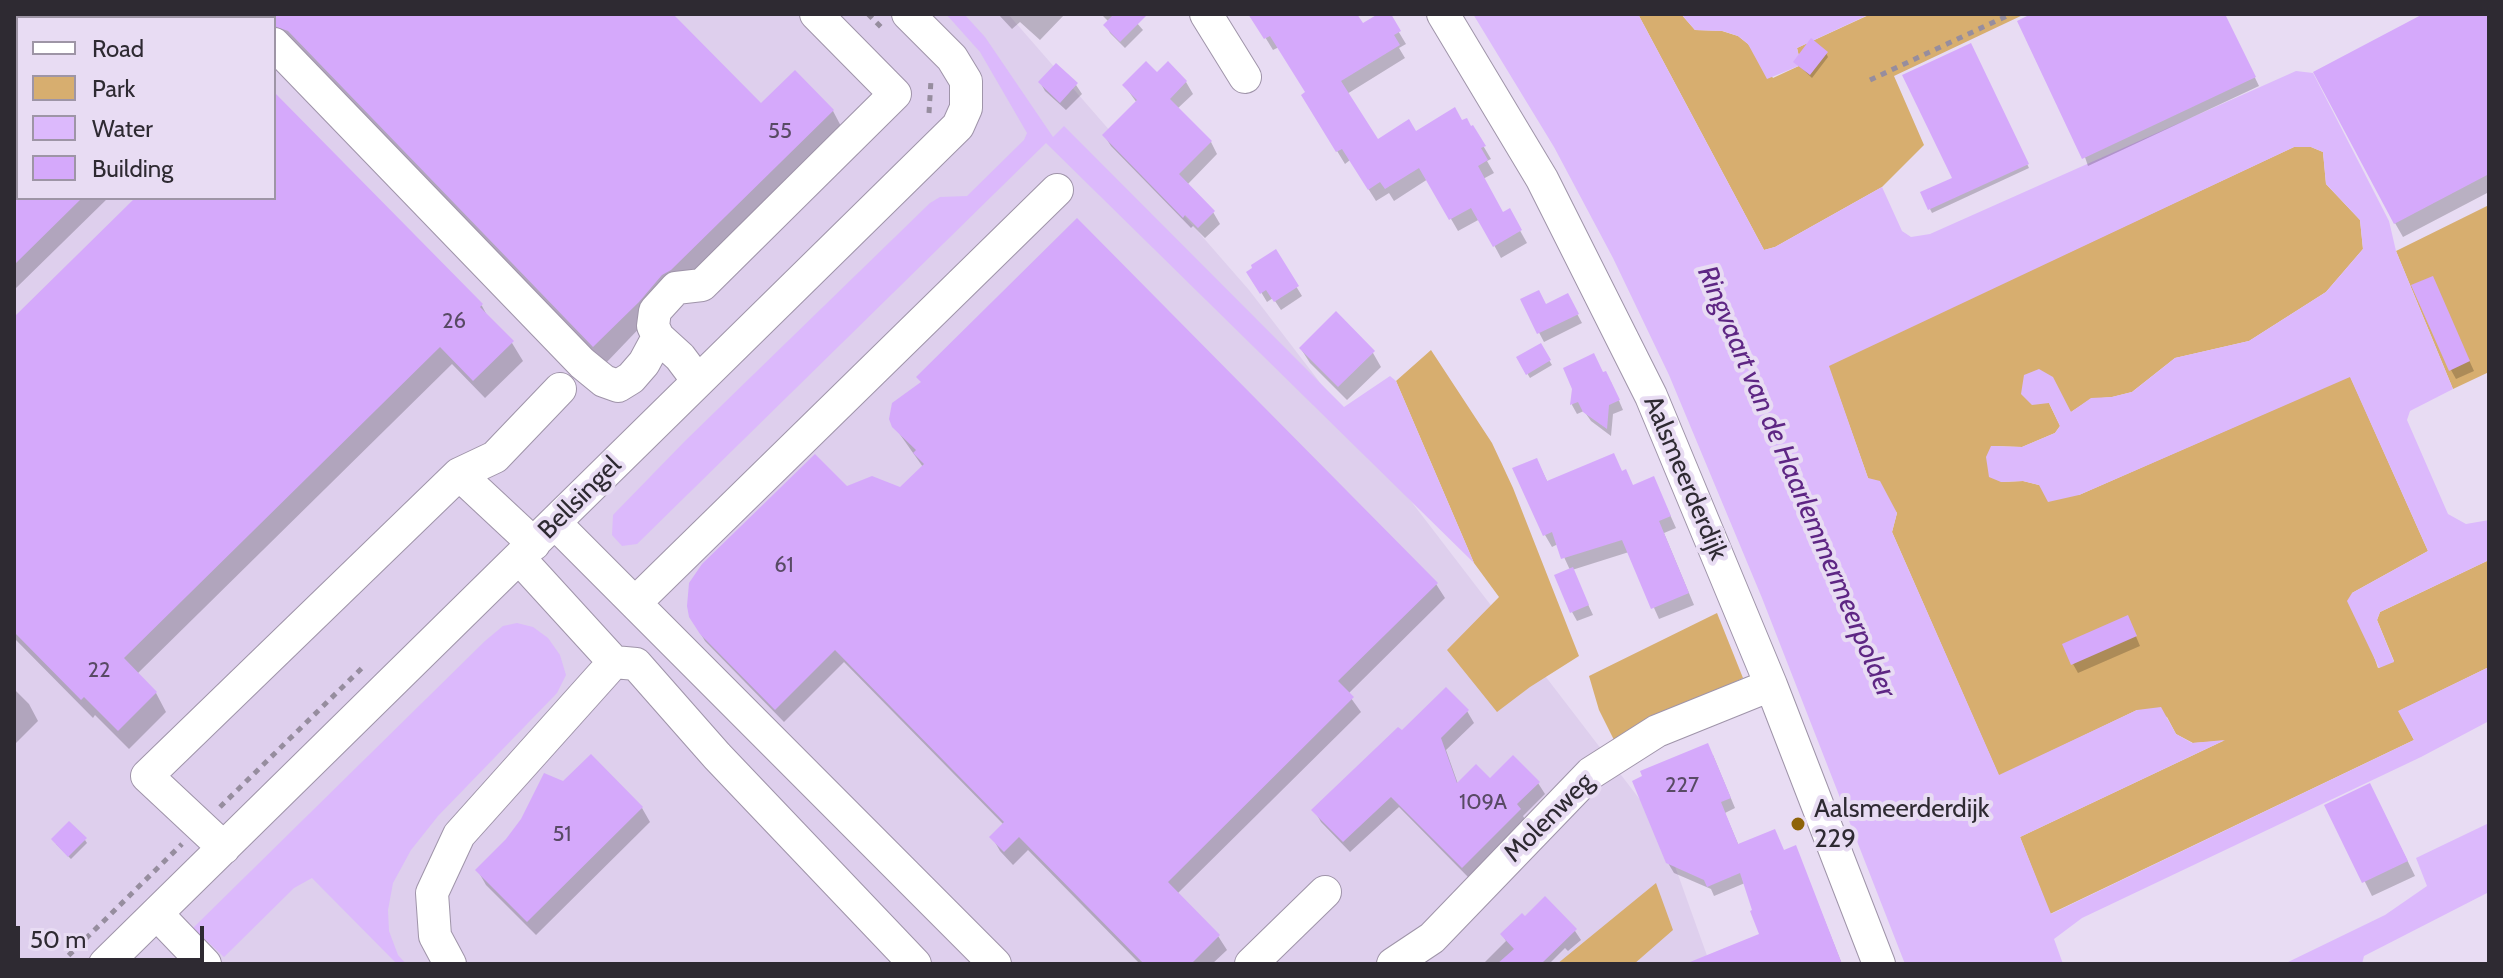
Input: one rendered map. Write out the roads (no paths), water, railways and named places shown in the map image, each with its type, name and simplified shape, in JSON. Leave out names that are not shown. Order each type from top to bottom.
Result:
[{"type":"street","points":[[698,381],[680,357],[658,337],[653,326],[655,311],[676,288],[702,285],[895,94],[816,14]]},
{"type":"street","points":[[1206,14],[1245,77]]},
{"type":"street","name":"Aalsmeerderdijk","points":[[1443,14],[1542,179],[1651,396],[1771,685],[1879,964]]},
{"type":"street","name":"Bellsingel","points":[[105,964],[157,914],[212,837],[536,542],[958,126],[966,108],[966,81],[952,58],[898,25]]},
{"type":"street","points":[[276,46],[582,363],[604,381],[618,386],[631,378],[644,363],[658,337]]},
{"type":"street","points":[[635,603],[1057,190]]},
{"type":"street","points":[[212,837],[147,776],[459,474],[495,457],[560,389]]},
{"type":"street","points":[[459,474],[536,542],[635,603],[995,964]]},
{"type":"street","points":[[536,542],[614,662]]},
{"type":"street","points":[[450,964],[435,936],[432,893],[459,835],[614,662]]},
{"type":"street","points":[[614,662],[636,664],[717,756],[915,964]]},
{"type":"street","name":"Molenweg","points":[[1393,964],[1432,938],[1591,773],[1657,731],[1771,685]]},
{"type":"street","points":[[1251,964],[1325,892]]},
{"type":"street","points":[[157,914],[205,964]]},
{"type":"water","points":[[946,14],[964,14],[985,37],[1053,137],[1064,126],[1344,407],[1390,376],[1396,381],[1474,563],[1046,143],[637,544],[622,546],[612,535],[613,515],[685,441],[930,203],[940,197],[967,196],[1024,140],[1027,133],[980,52]]},
{"type":"water","name":"Ringvaart van de Haarlemmermeerpolder","points":[[1473,14],[1638,14],[1764,250],[1775,247],[1882,187],[1902,231],[1911,237],[1930,234],[2296,71],[2313,73],[2389,221],[2396,251],[2453,389],[2410,411],[2407,420],[2448,514],[2466,524],[2489,520],[2489,560],[2380,612],[2377,620],[2394,662],[2379,668],[2347,601],[2352,593],[2428,551],[2350,377],[2079,495],[2048,502],[2039,485],[2023,481],[2001,482],[1989,477],[1986,457],[1991,446],[2022,447],[2055,433],[2060,426],[2049,403],[2032,405],[2021,394],[2024,375],[2039,369],[2053,377],[2071,412],[2091,398],[2132,392],[2175,358],[2249,341],[2326,292],[2363,249],[2360,220],[2326,184],[2323,152],[2311,147],[2294,147],[1829,366],[1868,478],[1880,481],[1897,513],[1892,532],[1999,775],[2137,710],[2161,707],[2176,734],[2192,743],[2225,740],[2020,837],[2051,914],[2414,740],[2398,711],[2489,667],[2489,721],[2421,757],[2082,918],[2054,939],[2063,964],[1905,964],[1762,598],[1669,375],[1613,258],[1554,147]]},
{"type":"water","points":[[1681,14],[1870,14],[1797,48],[1801,65],[1767,79],[1748,44],[1738,36],[1723,31],[1695,30]]},
{"type":"water","points":[[517,623],[533,627],[548,638],[560,655],[566,675],[557,693],[438,816],[411,850],[393,883],[388,910],[389,931],[398,955],[406,964],[397,964],[312,878],[294,888],[224,957],[193,928],[485,641],[503,626]]},
{"type":"water","points":[[2489,823],[2489,892],[2364,956],[2362,964],[2284,964],[2385,915],[2427,886],[2416,858]]},
{"type":"place","name":"Aalsmeerderdijk 229","points":[[1798,824]]}]
